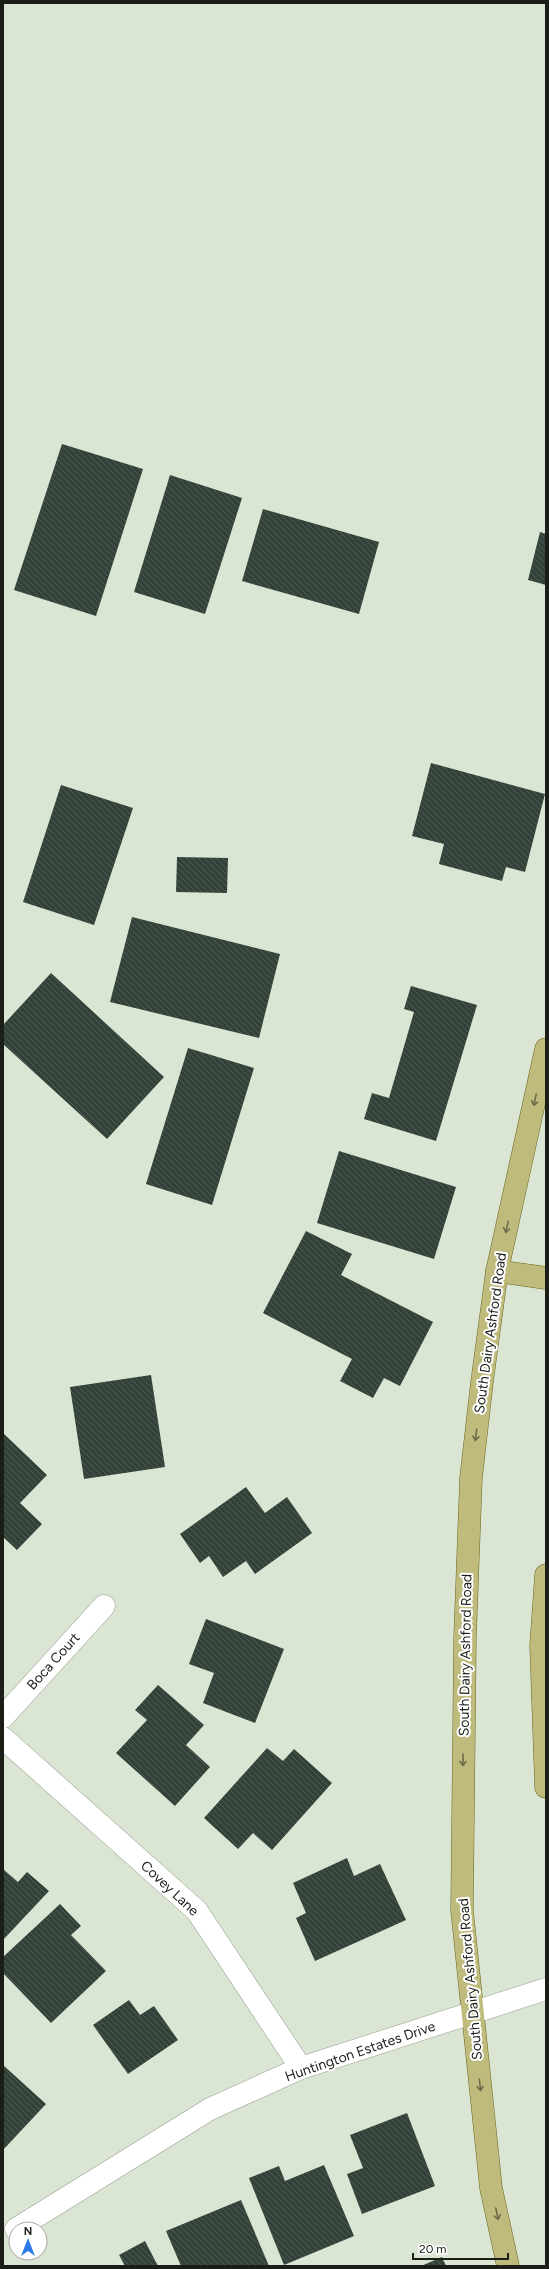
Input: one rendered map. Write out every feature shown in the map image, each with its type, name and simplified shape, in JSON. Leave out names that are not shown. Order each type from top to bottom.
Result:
[{"type":"main road","name":"South Dairy Ashford Road","points":[[508,2266],[491,2188],[462,1910],[465,1623],[471,1478],[497,1271],[546,1048]]},
{"type":"main road","points":[[497,1271],[546,1278]]},
{"type":"main road","points":[[546,1575],[541,1645],[546,1786]]},
{"type":"street","name":"Boca Court","points":[[3,1717],[104,1606]]},
{"type":"street","name":"Covey Lane","points":[[3,1738],[197,1911],[301,2068]]},
{"type":"street","name":"Huntington Estates Drive","points":[[29,2221],[210,2109],[301,2068],[546,1989]]},
{"type":"building","points":[[62,444],[143,469],[96,616],[14,590]]},
{"type":"building","points":[[170,475],[242,498],[205,614],[134,592]]},
{"type":"building","points":[[263,509],[379,542],[359,614],[242,581]]},
{"type":"building","points":[[540,532],[546,534],[546,585],[528,580]]},
{"type":"building","points":[[431,763],[545,794],[525,872],[506,867],[502,881],[439,864],[444,844],[412,836]]},
{"type":"building","points":[[61,785],[133,808],[94,925],[23,902]]},
{"type":"building","points":[[177,857],[228,858],[227,893],[176,892]]},
{"type":"building","points":[[132,917],[280,954],[259,1038],[110,1002]]},
{"type":"building","points":[[51,973],[164,1077],[107,1139],[3,1044],[3,1025]]},
{"type":"building","points":[[411,986],[477,1005],[436,1141],[364,1119],[372,1093],[389,1098],[414,1012],[404,1009]]},
{"type":"building","points":[[188,1048],[254,1068],[212,1205],[146,1184]]},
{"type":"building","points":[[339,1151],[456,1187],[434,1259],[317,1223]]},
{"type":"building","points":[[306,1231],[352,1254],[341,1275],[433,1322],[400,1386],[384,1378],[373,1398],[340,1381],[352,1359],[263,1313]]},
{"type":"building","points":[[151,1375],[165,1467],[84,1479],[70,1387]]},
{"type":"building","points":[[3,1433],[47,1475],[20,1503],[42,1524],[17,1550],[3,1537]]},
{"type":"building","points":[[246,1487],[265,1513],[287,1497],[312,1533],[255,1574],[246,1561],[223,1577],[209,1556],[200,1563],[180,1534]]},
{"type":"building","points":[[206,1619],[284,1649],[255,1723],[203,1703],[214,1673],[189,1664]]},
{"type":"building","points":[[158,1685],[204,1725],[186,1745],[210,1767],[175,1806],[116,1753],[147,1720],[135,1710]]},
{"type":"building","points":[[267,1748],[283,1761],[294,1749],[332,1783],[272,1850],[253,1833],[238,1849],[204,1818]]},
{"type":"building","points":[[347,1858],[354,1876],[380,1864],[406,1920],[315,1961],[296,1918],[306,1913],[293,1883]]},
{"type":"building","points":[[3,1869],[18,1882],[27,1872],[49,1891],[3,1940]]},
{"type":"building","points":[[60,1904],[81,1926],[71,1935],[106,1971],[51,2023],[3,1973],[3,1957]]},
{"type":"building","points":[[129,2000],[140,2015],[154,2006],[178,2040],[128,2074],[93,2025]]},
{"type":"building","points":[[3,2065],[46,2104],[3,2150]]},
{"type":"building","points":[[407,2113],[435,2186],[362,2214],[347,2174],[363,2168],[350,2135]]},
{"type":"building","points":[[324,2165],[354,2236],[284,2265],[249,2178],[279,2166],[285,2181]]},
{"type":"building","points":[[241,2200],[269,2266],[181,2266],[166,2231]]},
{"type":"building","points":[[145,2241],[158,2266],[125,2266],[119,2255]]},
{"type":"building","points":[[442,2257],[446,2266],[421,2266]]}]
